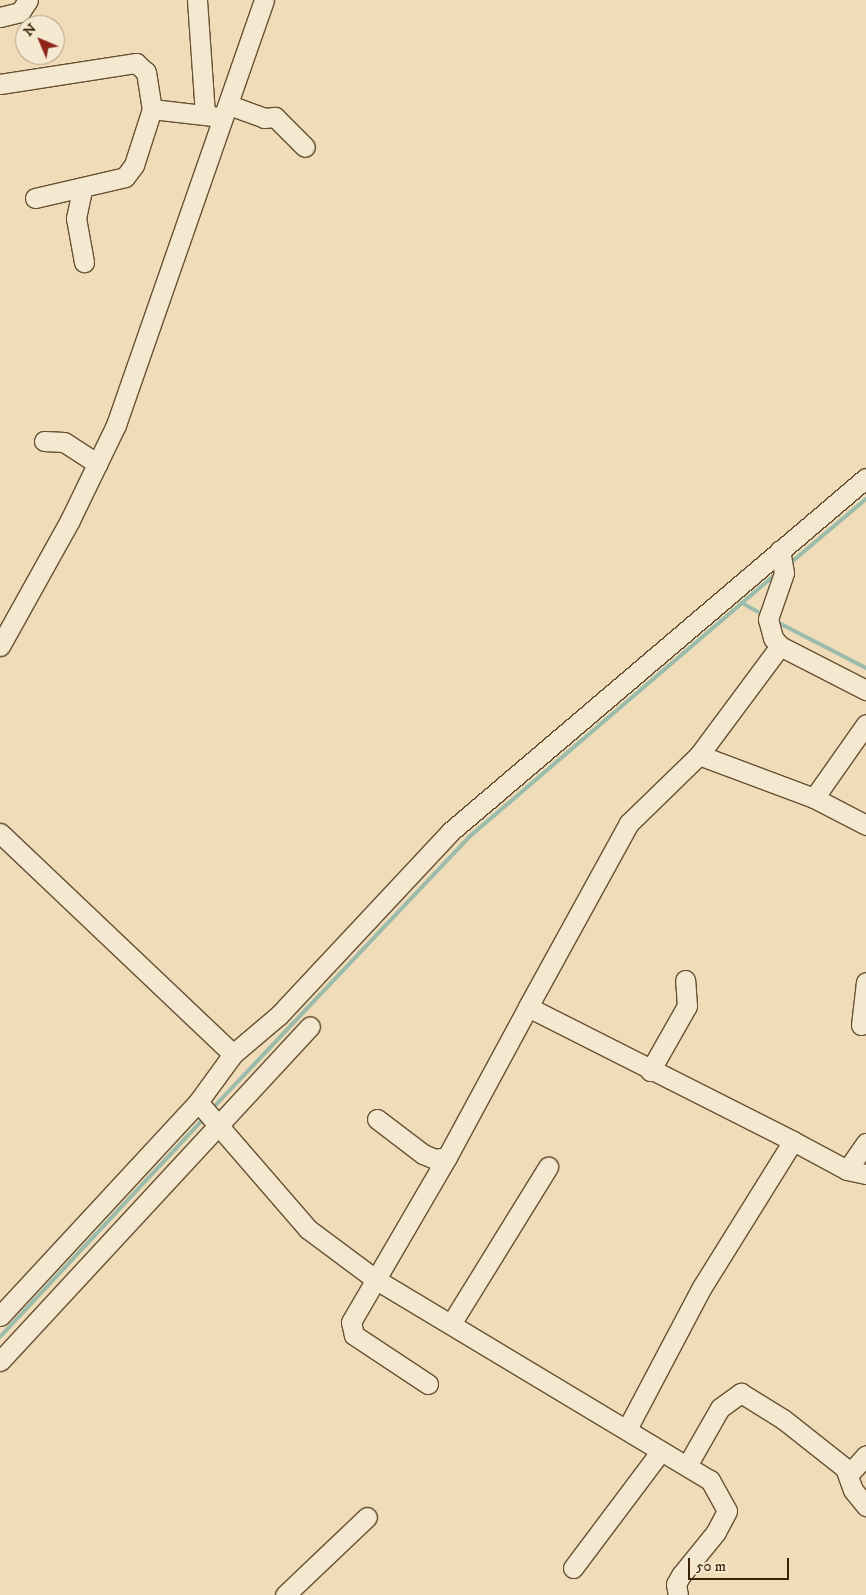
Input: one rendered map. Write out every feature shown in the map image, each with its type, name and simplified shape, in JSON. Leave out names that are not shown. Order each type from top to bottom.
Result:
[{"type":"street","points":[[0,17],[20,12],[28,0]]},
{"type":"street","points":[[197,0],[218,112]]},
{"type":"street","points":[[0,646],[98,464],[132,384],[218,112],[264,0]]},
{"type":"street","points":[[0,84],[136,64],[146,72],[152,109],[130,172],[116,182],[35,198]]},
{"type":"street","points":[[152,109],[218,112],[264,118],[275,117],[305,147]]},
{"type":"street","points":[[82,190],[76,218],[84,262]]},
{"type":"street","points":[[44,440],[64,442],[98,464]]},
{"type":"street","points":[[0,1316],[198,1102],[233,1054],[279,1015],[450,832],[866,478]]},
{"type":"street","points":[[780,550],[784,573],[768,619],[780,646],[866,690]]},
{"type":"street","points":[[428,1384],[351,1330],[351,1322],[448,1157],[628,823],[699,755],[780,646]]},
{"type":"street","points":[[814,798],[866,724]]},
{"type":"street","points":[[699,755],[814,798],[866,824]]},
{"type":"street","points":[[0,833],[233,1054]]},
{"type":"street","points":[[650,1071],[688,1006],[685,980]]},
{"type":"street","points":[[860,1025],[866,982]]},
{"type":"street","points":[[528,1007],[847,1170],[866,1174]]},
{"type":"street","points":[[0,1361],[310,1026]]},
{"type":"street","points":[[198,1102],[308,1229],[375,1279],[627,1428],[661,1451],[688,1464],[710,1480],[727,1511],[716,1532],[681,1575],[676,1584],[678,1595]]},
{"type":"street","points":[[377,1119],[423,1154],[435,1159],[448,1157]]},
{"type":"street","points":[[627,1428],[702,1287],[793,1141]]},
{"type":"street","points":[[847,1170],[866,1143]]},
{"type":"street","points":[[451,1324],[548,1167]]},
{"type":"street","points":[[688,1464],[720,1408],[741,1393],[783,1419],[850,1473],[853,1490],[866,1506]]},
{"type":"street","points":[[573,1568],[661,1451]]},
{"type":"street","points":[[850,1473],[866,1455]]},
{"type":"street","points":[[285,1595],[367,1517]]},
{"type":"waterway","points":[[794,560],[866,499]]},
{"type":"waterway","points":[[211,1110],[469,837],[774,576]]},
{"type":"waterway","points":[[742,603],[758,612]]},
{"type":"waterway","points":[[779,623],[866,668]]},
{"type":"waterway","points":[[0,1337],[205,1117]]}]
